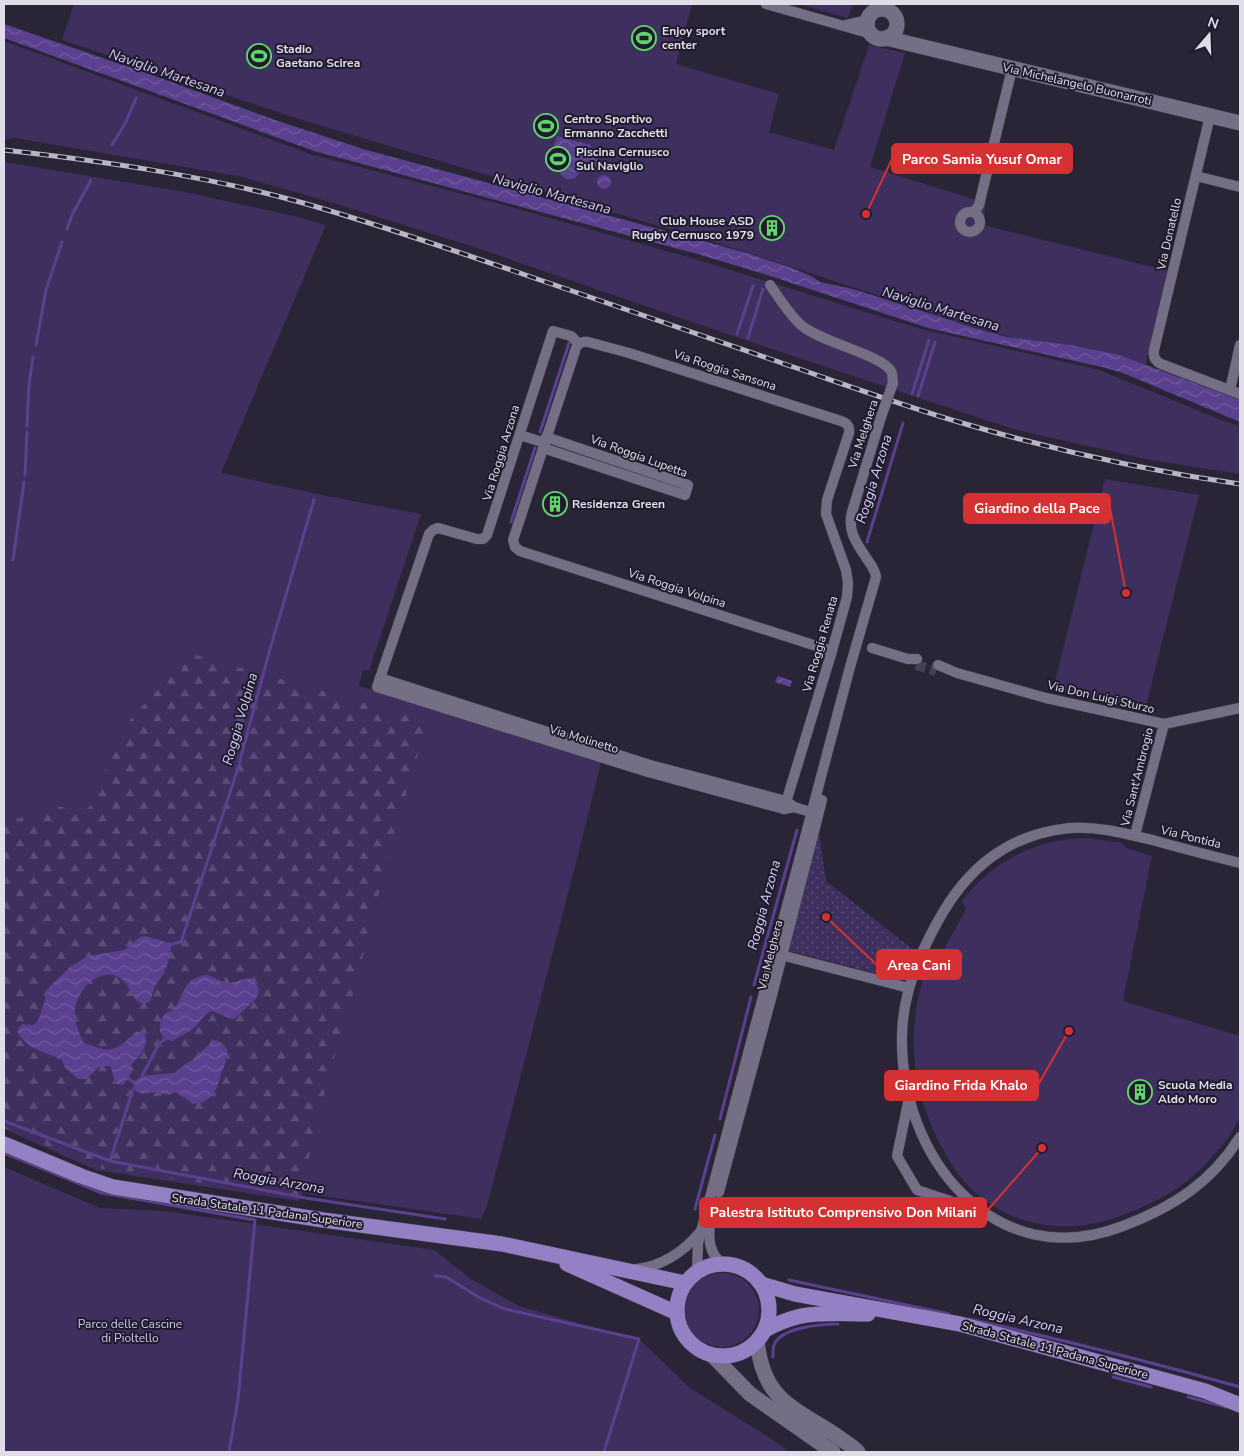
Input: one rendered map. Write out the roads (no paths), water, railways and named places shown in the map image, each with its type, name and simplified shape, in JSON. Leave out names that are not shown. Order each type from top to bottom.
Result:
[{"type":"main road","name":"Strada Statale 11 Padana Superiore","points":[[4,1144],[81,1176],[113,1187],[323,1220],[502,1244],[686,1283]]},
{"type":"main road","name":"Strada Statale 11 Padana Superiore","points":[[538,1251],[677,1313]]},
{"type":"main road","points":[[712,1355],[697,1348],[688,1340],[680,1325],[677,1313],[679,1298],[686,1283],[697,1272],[709,1266],[724,1264]]},
{"type":"main road","name":"Strada Statale 11 Padana Superiore","points":[[724,1264],[737,1266],[747,1271],[761,1284],[795,1294],[960,1324],[1205,1392]]},
{"type":"main road","points":[[761,1284],[769,1306],[768,1319],[761,1335]]},
{"type":"main road","name":"Strada Statale 11 Padana Superiore","points":[[712,1355],[734,1355],[748,1349],[761,1335],[777,1324],[800,1316],[818,1314],[904,1314]]},
{"type":"main road","points":[[1205,1392],[1240,1397]]},
{"type":"main road","points":[[1205,1392],[1240,1405]]},
{"type":"street","name":"Via Michelangelo Buonarroti","points":[[766,4],[846,26],[880,30],[914,45],[1240,122]]},
{"type":"street","points":[[889,8],[897,21],[880,30],[873,12],[889,8]]},
{"type":"street","name":"Via Michelangelo Buonarroti","points":[[846,26],[880,30]]},
{"type":"street","points":[[974,212],[979,206],[1012,69]]},
{"type":"street","name":"Via Donatello","points":[[1210,116],[1154,350],[1155,358],[1161,364],[1230,390]]},
{"type":"street","points":[[1196,176],[1240,187]]},
{"type":"street","name":"Via Melghera","points":[[724,1264],[715,1257],[709,1227],[736,1132],[815,813],[853,680],[856,647],[876,577],[873,567],[855,540],[850,528],[850,521],[893,383],[891,371],[885,365],[870,357],[818,337],[801,326],[770,285]]},
{"type":"street","name":"Via Roggia Sansona","points":[[553,331],[571,336],[584,343],[628,353],[843,422],[848,425],[850,430]]},
{"type":"street","name":"Via Roggia Arzona","points":[[440,529],[477,539],[483,539],[488,536],[553,331]]},
{"type":"street","points":[[520,434],[545,443],[576,348],[584,343]]},
{"type":"street","points":[[1240,345],[1230,390],[1240,394]]},
{"type":"street","name":"Via Roggia Renata","points":[[788,805],[846,602],[848,583],[845,567],[826,518],[826,508],[850,430]]},
{"type":"street","name":"Via Roggia Lupetta","points":[[545,443],[688,485],[685,495],[545,443]]},
{"type":"street","name":"Via Roggia Volpina","points":[[545,443],[513,540],[515,547],[520,551],[832,651]]},
{"type":"street","name":"Via Molinetto","points":[[440,529],[435,529],[429,534],[378,683],[648,772],[815,813]]},
{"type":"street","points":[[872,648],[914,661]]},
{"type":"street","name":"Via Don Luigi Sturzo","points":[[937,668],[1046,698],[1164,724],[1240,708]]},
{"type":"street","name":"Via Sant'Ambrogio","points":[[1135,835],[1164,724]]},
{"type":"street","name":"Via Pontida","points":[[909,1098],[902,1042],[904,1013],[909,988],[922,952],[947,905],[964,882],[990,858],[1021,841],[1054,830],[1095,828],[1135,835],[1240,863]]},
{"type":"street","points":[[779,954],[909,988]]},
{"type":"street","name":"Via Melghera","points":[[697,1272],[698,1243],[779,954]]},
{"type":"street","points":[[909,1098],[921,1131],[941,1169],[959,1192],[982,1211]]},
{"type":"street","points":[[909,1098],[897,1156],[917,1190],[982,1211],[1014,1228],[1028,1233],[1050,1237],[1079,1237],[1108,1232],[1152,1215],[1184,1196],[1213,1172],[1240,1137]]},
{"type":"street","name":"Via Melghera","points":[[624,1270],[648,1268],[663,1262],[695,1238],[703,1225]]},
{"type":"street","points":[[761,1335],[761,1365],[766,1378],[778,1396],[858,1452]]},
{"type":"street","points":[[712,1355],[750,1394],[833,1452]]},
{"type":"water","points":[[4,24],[275,120],[363,149],[747,253],[792,268],[820,282],[853,289],[981,330],[1007,337],[1070,345],[1119,355],[1240,400],[1240,422],[1123,373],[1106,368],[928,328],[701,255],[314,151],[4,38]]},
{"type":"water","points":[[557,136],[591,145],[589,156],[598,160],[600,164],[598,169],[593,171],[582,169],[573,179],[564,177],[559,170],[559,165],[568,152],[566,149],[554,146]]},
{"type":"water","points":[[601,175],[607,175],[611,182],[607,189],[601,189],[597,185],[597,179]]},
{"type":"water","points":[[778,676],[792,681],[790,687],[775,682]]},
{"type":"water","points":[[146,936],[172,944],[168,963],[155,986],[150,1001],[138,1002],[122,980],[116,976],[106,975],[94,979],[85,987],[78,998],[75,1010],[77,1027],[84,1043],[97,1048],[112,1049],[122,1044],[137,1031],[145,1034],[146,1043],[140,1055],[131,1065],[131,1074],[122,1085],[115,1083],[111,1067],[107,1066],[98,1068],[87,1079],[78,1079],[65,1068],[62,1060],[37,1050],[26,1043],[17,1031],[22,1024],[33,1025],[38,1021],[49,987],[70,967],[88,956],[124,950],[140,937]]},
{"type":"water","points":[[206,975],[227,983],[253,979],[259,989],[256,999],[234,1019],[212,1011],[204,1016],[194,1028],[173,1041],[164,1038],[160,1031],[162,1018],[179,1002],[188,983]]},
{"type":"water","points":[[214,1040],[221,1042],[225,1046],[227,1054],[225,1064],[211,1097],[201,1103],[193,1104],[176,1092],[168,1095],[155,1092],[142,1094],[136,1091],[133,1082],[142,1076],[174,1073]]},
{"type":"waterway","points":[[112,145],[126,122],[136,98]]},
{"type":"waterway","points":[[67,229],[72,215],[91,180]]},
{"type":"waterway","points":[[36,345],[46,290],[62,242]]},
{"type":"waterway","name":"Roggia Volpina","points":[[737,334],[753,286]]},
{"type":"waterway","points":[[748,338],[763,289]]},
{"type":"waterway","name":"Roggia Arzona","points":[[912,394],[929,340]]},
{"type":"waterway","points":[[918,396],[935,342]]},
{"type":"waterway","name":"Roggia Volpina","points":[[540,432],[569,343]]},
{"type":"waterway","points":[[27,426],[29,385],[33,357]]},
{"type":"waterway","name":"Roggia Arzona","points":[[867,542],[903,423]]},
{"type":"waterway","points":[[25,475],[27,432]]},
{"type":"waterway","name":"Roggia Volpina","points":[[511,522],[535,448]]},
{"type":"waterway","points":[[13,560],[24,482]]},
{"type":"waterway","name":"Roggia Volpina","points":[[172,944],[181,942],[238,768],[270,649],[314,500]]},
{"type":"waterway","name":"Roggia Arzona","points":[[754,985],[797,830]]},
{"type":"waterway","name":"Roggia Arzona","points":[[720,1119],[751,997]]},
{"type":"waterway","points":[[142,1076],[159,1044],[165,1039]]},
{"type":"waterway","points":[[129,1079],[133,1082]]},
{"type":"waterway","name":"Roggia Volpina","points":[[4,1121],[110,1161],[135,1087]]},
{"type":"waterway","name":"Roggia Arzona","points":[[695,1209],[715,1135]]},
{"type":"waterway","points":[[4,1153],[102,1193],[255,1220],[238,1399],[229,1452]]},
{"type":"waterway","name":"Roggia Arzona","points":[[110,1161],[306,1198],[445,1219]]},
{"type":"waterway","points":[[435,1276],[446,1277],[480,1298],[505,1309],[639,1339],[604,1452]]},
{"type":"waterway","name":"Roggia Arzona","points":[[789,1280],[949,1314]]},
{"type":"waterway","name":"Roggia Arzona","points":[[969,1319],[1105,1351],[1240,1387]]},
{"type":"waterway","points":[[773,1357],[774,1345],[785,1334],[803,1328],[838,1324]]},
{"type":"waterway","points":[[1113,1377],[1151,1387]]},
{"type":"waterway","points":[[1188,1397],[1226,1407]]},
{"type":"tunnel","points":[[916,665],[936,671]]},
{"type":"railway","points":[[4,150],[187,176],[296,201],[431,243],[944,418],[1104,459],[1240,484]]},
{"type":"place","name":"Enjoy sport center","points":[[644,38]]},
{"type":"place","name":"Stadio Gaetano Scirea","points":[[259,56]]},
{"type":"place","name":"Centro Sportivo Ermanno Zacchetti","points":[[546,126]]},
{"type":"place","name":"Piscina Cernusco Sul Naviglio","points":[[558,159]]},
{"type":"place","name":"Parco Samia Yusuf Omar","points":[[866,214]]},
{"type":"place","name":"Club House ASD Rugby Cernusco 1979","points":[[772,228]]},
{"type":"place","name":"Residenza Green","points":[[555,504]]},
{"type":"place","name":"Giardino della Pace","points":[[1126,593]]},
{"type":"place","name":"Area Cani","points":[[826,917]]},
{"type":"place","name":"Giardino Frida Khalo","points":[[1069,1031]]},
{"type":"place","name":"Scuola Media Aldo Moro","points":[[1140,1092]]},
{"type":"place","name":"Palestra Istituto Comprensivo Don Milani","points":[[1042,1148]]},
{"type":"water label","name":"Naviglio Martesana","points":[[167,73]]},
{"type":"water label","name":"Naviglio Martesana","points":[[552,194]]},
{"type":"water label","name":"Naviglio Martesana","points":[[941,309]]},
{"type":"park label","name":"Parco delle Cascine di Pioltello","points":[[130,1331]]}]
